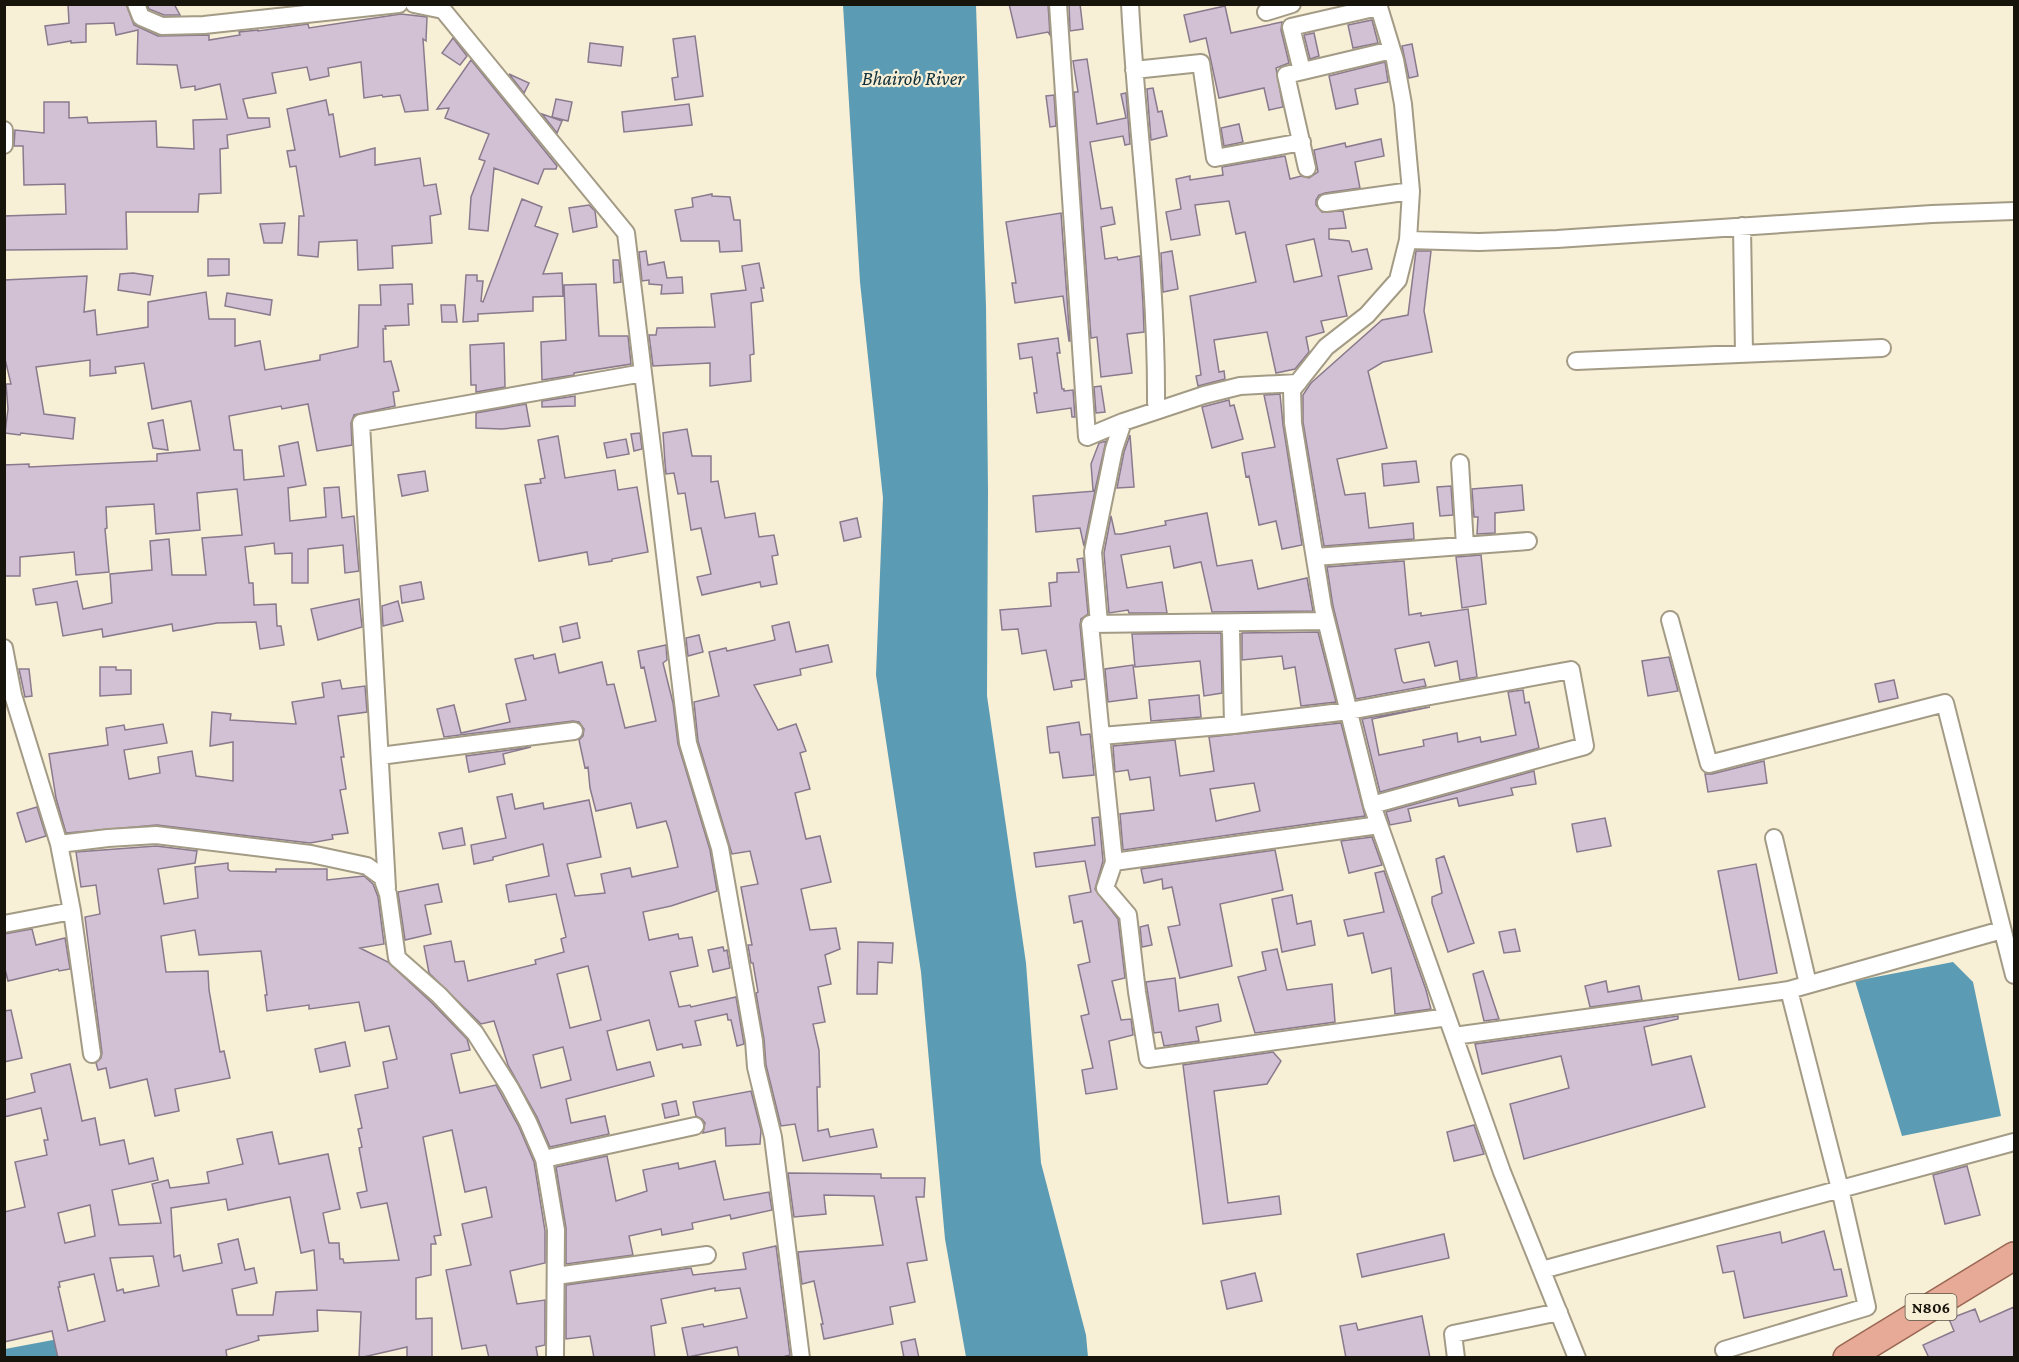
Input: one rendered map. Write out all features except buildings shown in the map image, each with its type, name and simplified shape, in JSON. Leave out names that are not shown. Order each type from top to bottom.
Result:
[{"type":"highway","name":"N806","points":[[1847,1358],[2014,1256]]},
{"type":"street","points":[[136,4],[141,17],[162,26],[204,25],[399,4]]},
{"type":"street","points":[[414,4],[443,10],[626,233],[688,743],[720,848],[754,1041],[756,1067],[773,1137],[801,1358]]},
{"type":"street","points":[[1058,4],[1087,438],[1123,422],[1204,395],[1240,386],[1298,383]]},
{"type":"street","points":[[1130,4],[1154,304],[1156,403]]},
{"type":"street","points":[[1266,12],[1292,4]]},
{"type":"street","points":[[1302,71],[1291,27],[1378,5],[1392,50],[1403,104],[1411,191],[1408,240],[1398,280],[1367,315],[1326,346],[1292,390],[1293,423],[1326,621],[1372,805],[1502,1172],[1577,1358]]},
{"type":"street","points":[[1307,168],[1286,75],[1392,50]]},
{"type":"street","points":[[1134,70],[1201,63],[1215,158],[1302,142]]},
{"type":"street","points":[[4,130],[4,145]]},
{"type":"street","points":[[1326,203],[1411,191]]},
{"type":"street","points":[[1408,240],[1479,242],[1557,239],[2014,211]]},
{"type":"street","points":[[1742,226],[1744,354]]},
{"type":"street","points":[[1576,361],[1882,348]]},
{"type":"street","points":[[555,1358],[556,1230],[544,1159],[510,1088],[475,1033],[440,995],[397,958],[388,894],[361,423],[643,373]]},
{"type":"street","points":[[1099,624],[1093,552],[1114,449],[1123,422]]},
{"type":"street","points":[[1460,463],[1464,546]]},
{"type":"street","points":[[1315,557],[1528,541]]},
{"type":"street","points":[[1670,620],[1709,764],[1945,703],[2014,975]]},
{"type":"street","points":[[1326,621],[1090,624],[1114,862],[1105,888],[1128,915],[1148,1059],[1441,1018]]},
{"type":"street","points":[[1231,631],[1233,725]]},
{"type":"street","points":[[4,648],[13,695],[59,844],[72,911],[92,1054]]},
{"type":"street","points":[[1101,736],[1233,725],[1349,711],[1571,670],[1585,746],[1372,805]]},
{"type":"street","points":[[380,756],[574,731]]},
{"type":"street","points":[[1114,862],[1379,825]]},
{"type":"street","points":[[59,844],[156,835],[311,854],[367,866],[382,877],[388,894]]},
{"type":"street","points":[[1774,838],[1808,984]]},
{"type":"street","points":[[4,924],[72,911]]},
{"type":"street","points":[[1454,1036],[1789,990],[2002,930]]},
{"type":"street","points":[[1724,1350],[1867,1307],[1840,1189],[1789,990]]},
{"type":"street","points":[[544,1159],[695,1126]]},
{"type":"street","points":[[1542,1270],[2014,1142]]},
{"type":"street","points":[[556,1276],[707,1255]]},
{"type":"street","points":[[1456,1358],[1453,1334],[1559,1312]]},
{"type":"water","name":"Bhairob River","points":[[843,5],[976,5],[986,306],[987,696],[1026,963],[1041,1163],[1086,1335],[1088,1357],[966,1357],[945,1239],[921,972],[876,675],[883,498],[860,282]]},
{"type":"water","points":[[1953,962],[1973,982],[2001,1116],[1902,1136],[1855,981]]},
{"type":"water","points":[[69,1337],[73,1358],[5,1358],[5,1349]]}]
